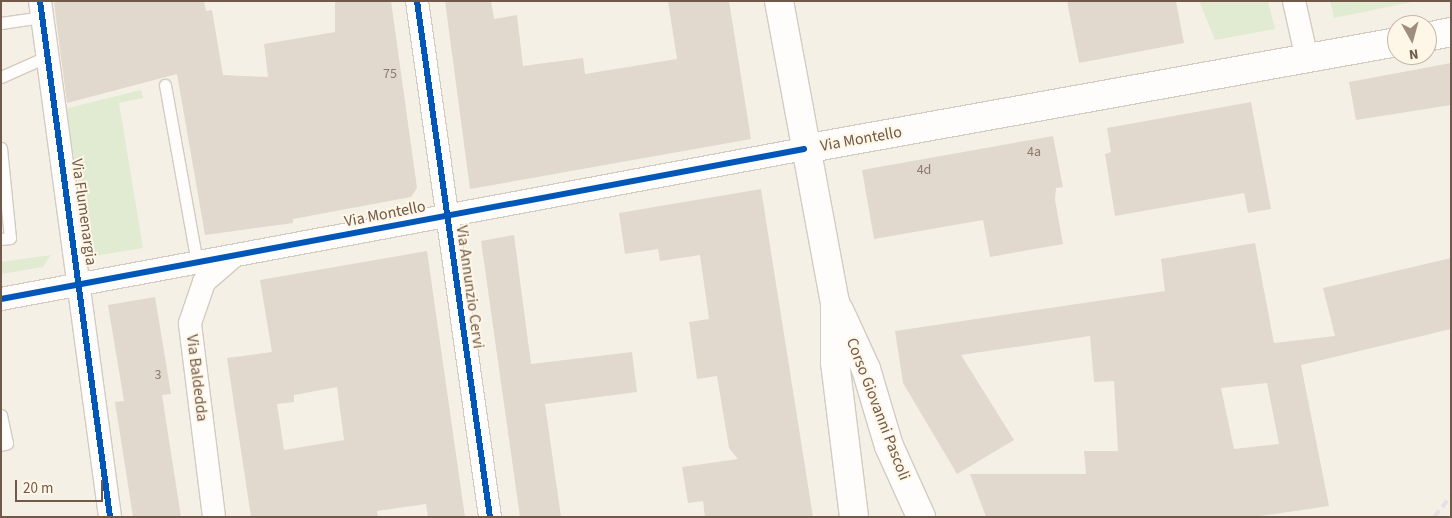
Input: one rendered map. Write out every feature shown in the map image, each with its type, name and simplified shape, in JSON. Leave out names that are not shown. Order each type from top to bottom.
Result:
[{"type":"main road","name":"Corso Giovanni Pascoli","points":[[779,1],[804,149],[835,302],[835,362],[854,517]]},
{"type":"main road","points":[[1437,35],[1451,32]]},
{"type":"main road","name":"Via Montello","points":[[804,149],[1387,44]]},
{"type":"main road","name":"Corso Giovanni Pascoli","points":[[835,302],[866,369],[890,446],[921,517]]},
{"type":"street","name":"Via Annunzio Cervi","points":[[417,1],[446,217],[490,517]]},
{"type":"street","points":[[1294,1],[1307,59]]},
{"type":"street","name":"Via Flumenargia","points":[[41,9],[81,284],[110,517]]},
{"type":"street","name":"Via Montello","points":[[1,299],[804,149]]},
{"type":"street","name":"Via Baldedda","points":[[214,517],[190,324],[204,282],[235,256]]},
{"type":"lane","points":[[1,23],[41,9]]},
{"type":"lane","points":[[1,87],[5,76],[48,56]]},
{"type":"lane","points":[[165,85],[197,263]]},
{"type":"lane","points":[[1,148],[10,238],[1,239]]},
{"type":"lane","points":[[1,415],[7,443],[1,445]]},
{"type":"green space","points":[[1199,1],[1268,1],[1275,29],[1215,40]]},
{"type":"green space","points":[[1330,1],[1417,1],[1334,18]]},
{"type":"green space","points":[[141,90],[143,98],[119,103],[143,248],[95,256],[64,109]]},
{"type":"green space","points":[[51,255],[43,267],[1,274],[1,262]]},
{"type":"building","points":[[57,1],[204,1],[206,11],[212,10],[223,75],[268,77],[264,44],[335,32],[335,1],[391,1],[417,188],[411,197],[293,219],[293,223],[205,235],[177,74],[67,103],[54,3]]},
{"type":"building","points":[[445,1],[491,1],[494,19],[517,15],[523,66],[583,58],[585,74],[677,59],[668,1],[729,1],[751,139],[470,189]]},
{"type":"building","points":[[1067,1],[1176,1],[1184,43],[1079,63]]},
{"type":"building","points":[[1451,63],[1451,105],[1356,120],[1349,82]]},
{"type":"building","points":[[1251,102],[1271,209],[1248,213],[1244,193],[1115,216],[1105,154],[1111,152],[1107,128]]},
{"type":"building","points":[[1053,136],[1063,187],[1056,188],[1055,200],[1063,244],[990,257],[983,220],[874,239],[862,170]]},
{"type":"building","points":[[761,189],[813,517],[705,517],[703,501],[688,503],[682,467],[738,459],[729,448],[717,376],[697,379],[689,322],[709,319],[700,255],[660,261],[658,249],[625,254],[619,213]]},
{"type":"building","points":[[514,235],[531,364],[632,352],[637,392],[545,404],[561,517],[520,517],[481,241]]},
{"type":"building","points":[[1255,243],[1274,343],[1335,336],[1323,288],[1451,258],[1451,329],[1301,365],[1329,506],[1254,517],[986,517],[970,474],[1086,474],[1084,451],[1118,451],[1114,381],[1094,382],[1090,336],[961,355],[1014,440],[957,474],[903,383],[895,331],[1165,291],[1161,259]],"holes":[[[1267,383],[1279,444],[1234,449],[1221,388]]]},
{"type":"building","points":[[427,251],[465,517],[428,517],[426,504],[377,511],[378,517],[251,517],[227,358],[272,352],[260,280]],"holes":[[[337,387],[344,440],[284,450],[277,404],[294,402],[294,395]]]},
{"type":"building","points":[[155,297],[171,394],[162,395],[181,517],[133,517],[115,402],[124,401],[108,305]]},
{"type":"railway","points":[[1434,517],[1451,496]]},
{"type":"cycle path","points":[[40,1],[110,517]]},
{"type":"cycle path","points":[[417,1],[490,517]]},
{"type":"cycle path","points":[[1,299],[804,149]]}]
